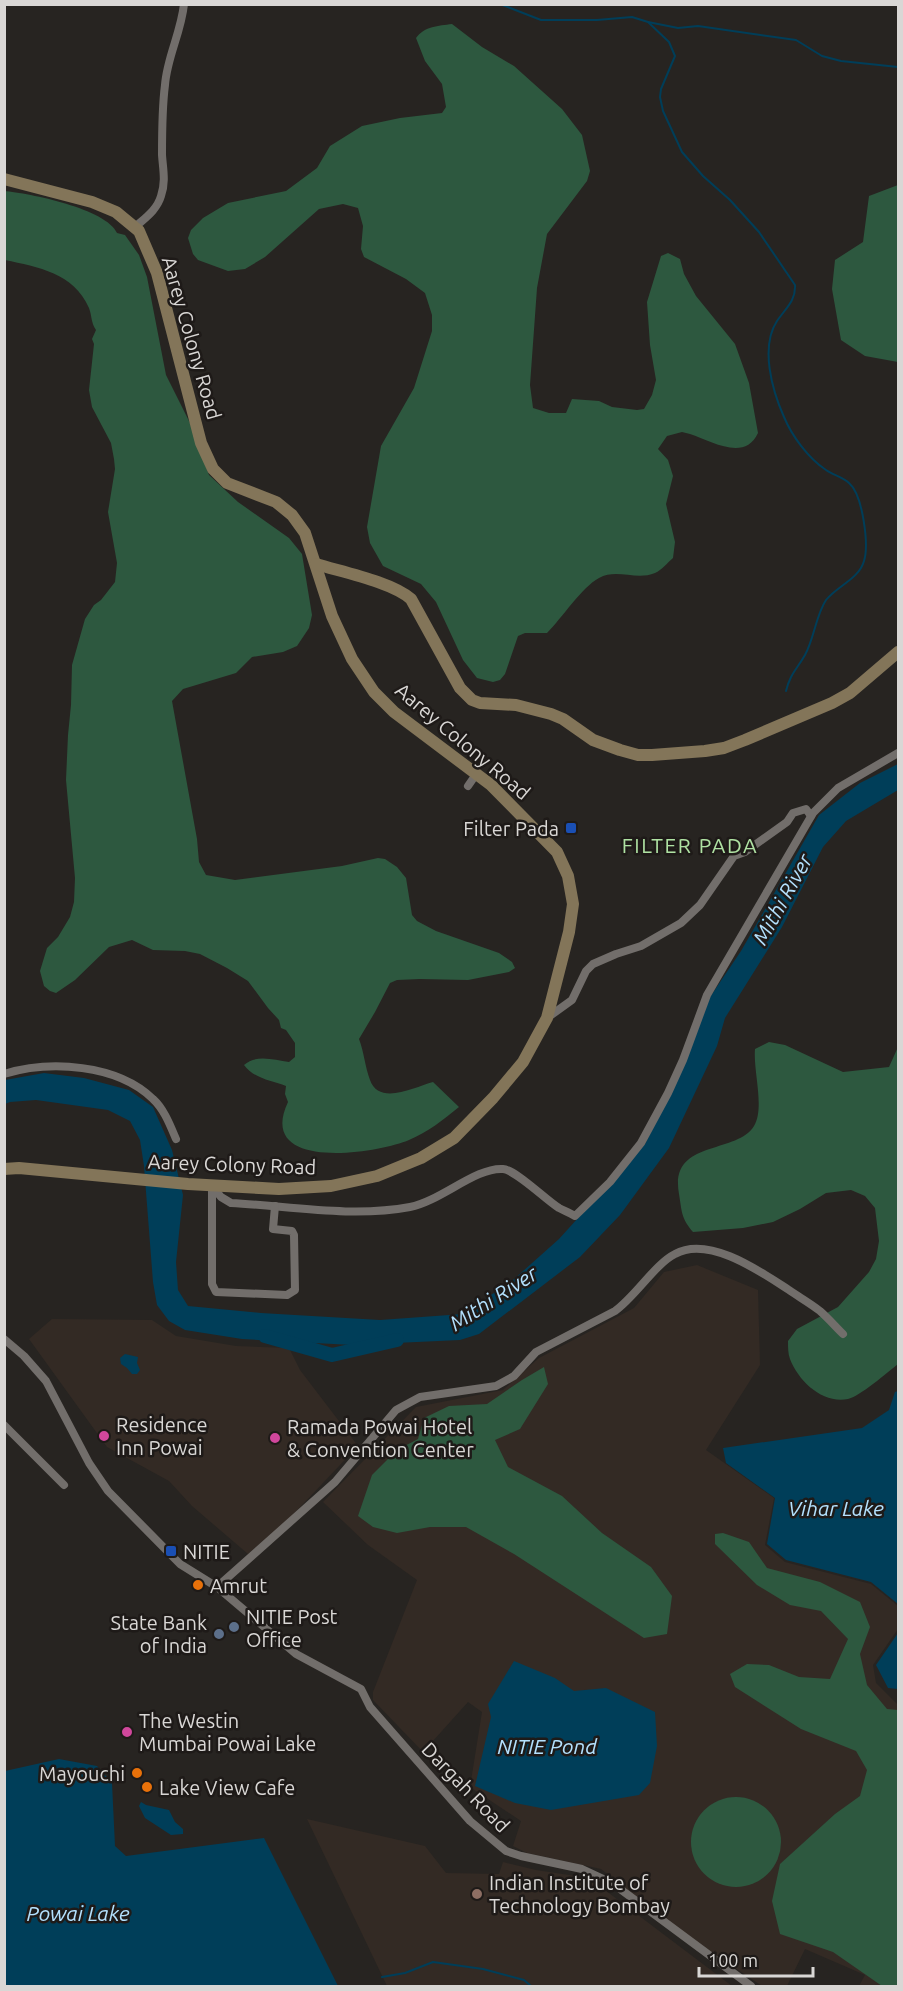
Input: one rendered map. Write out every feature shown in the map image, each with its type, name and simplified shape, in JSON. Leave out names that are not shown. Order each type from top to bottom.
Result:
[{"type":"main road","name":"Aarey Colony Road","points":[[4,179],[92,202],[116,212],[139,231],[158,273],[201,443],[213,469],[227,483],[276,502],[292,515],[305,533],[332,616],[352,658],[374,692],[394,712],[491,785],[557,852],[568,876],[573,904],[569,932],[547,1018],[523,1062],[493,1098],[454,1138],[421,1158],[377,1176],[331,1186],[279,1189],[188,1184],[19,1168],[4,1169]]},
{"type":"main road","points":[[316,564],[388,586],[411,599],[460,688],[472,700],[480,704],[516,705],[536,709],[563,719],[593,740],[638,755],[705,751],[724,748],[745,740],[817,711],[850,693],[898,652]]},
{"type":"street","points":[[135,228],[152,213],[161,199],[165,184],[162,154],[165,84],[170,58],[182,24],[184,4]]},
{"type":"street","points":[[213,1185],[221,1197],[231,1203],[328,1210],[378,1210],[410,1207],[431,1201],[470,1178],[501,1168],[514,1174],[560,1208],[575,1216],[610,1182],[641,1143],[683,1060],[707,995],[812,816],[838,788],[898,753]]},
{"type":"street","points":[[468,786],[477,773]]},
{"type":"street","points":[[547,1018],[572,1000],[586,970],[593,964],[641,946],[681,923],[700,905],[734,856],[746,852],[787,822],[793,813],[806,809],[812,816]]},
{"type":"street","points":[[4,1074],[44,1067],[101,1070],[112,1074],[154,1100],[169,1122],[176,1139]]},
{"type":"street","points":[[213,1185],[212,1284],[216,1292],[287,1295],[295,1290],[294,1235],[289,1230],[273,1229],[275,1206]]},
{"type":"street","points":[[217,1587],[335,1482],[396,1410],[420,1397],[496,1386],[506,1381],[514,1376],[536,1352],[626,1303],[664,1262],[676,1253],[715,1250],[754,1266],[820,1311],[843,1334]]},
{"type":"street","name":"Dargah Road","points":[[4,1339],[24,1356],[46,1381],[89,1463],[108,1491],[180,1564],[217,1587],[296,1654],[361,1689],[370,1707],[470,1821],[506,1851],[582,1869],[612,1883],[751,1986]]},
{"type":"street","points":[[4,1425],[64,1485]]},
{"type":"shaded area","points":[[697,1265],[758,1290],[760,1365],[706,1450],[774,1498],[765,1545],[785,1562],[871,1584],[898,1606],[898,1629],[873,1665],[876,1683],[898,1705],[898,1986],[859,1986],[865,1975],[805,1949],[787,1986],[762,1986],[689,1937],[601,1869],[527,1853],[513,1846],[521,1821],[470,1787],[482,1712],[468,1702],[423,1752],[373,1700],[373,1692],[417,1580],[368,1545],[323,1502],[416,1407],[503,1390],[539,1358],[634,1308],[664,1272]]},
{"type":"shaded area","points":[[52,1319],[152,1320],[176,1336],[236,1346],[289,1348],[300,1370],[358,1446],[285,1523],[248,1554],[192,1506],[169,1481],[107,1447],[29,1339]]},
{"type":"shaded area","name":"Indian Institute of Technology Bombay","points":[[307,1819],[425,1846],[446,1873],[499,1874],[503,1862],[536,1870],[589,1878],[732,1986],[387,1986]]},
{"type":"green space","points":[[452,24],[482,47],[514,66],[562,109],[582,135],[590,171],[587,181],[547,234],[537,288],[530,385],[533,408],[549,413],[566,413],[572,399],[599,401],[612,407],[644,409],[652,395],[656,380],[650,345],[647,302],[661,256],[668,253],[680,259],[684,274],[696,296],[735,344],[749,383],[758,433],[752,442],[736,448],[682,432],[667,436],[658,449],[668,460],[673,476],[666,504],[675,542],[673,558],[655,573],[641,576],[606,575],[592,582],[547,633],[525,633],[518,636],[505,674],[500,680],[493,682],[477,678],[463,660],[436,602],[421,584],[383,566],[370,543],[367,527],[381,446],[414,388],[432,331],[432,315],[425,293],[406,279],[364,257],[361,249],[363,226],[358,208],[343,204],[319,209],[265,257],[245,269],[228,271],[198,260],[193,254],[188,238],[191,230],[203,218],[228,203],[286,191],[317,168],[330,146],[362,126],[400,118],[442,113],[446,107],[442,84],[425,61],[416,38],[428,29]]},
{"type":"green space","points":[[898,185],[898,362],[865,356],[841,340],[832,289],[835,260],[863,242],[869,196]]},
{"type":"green space","points":[[4,191],[48,199],[83,210],[110,224],[117,233],[125,235],[139,255],[147,277],[166,375],[190,423],[209,475],[238,502],[289,538],[302,554],[312,615],[309,628],[297,646],[283,652],[252,657],[236,673],[183,689],[172,701],[197,839],[199,862],[206,875],[235,880],[342,866],[378,858],[385,859],[397,867],[406,878],[412,915],[417,921],[436,931],[499,953],[512,962],[515,968],[509,972],[468,980],[420,979],[397,980],[390,983],[359,1039],[370,1080],[375,1088],[389,1093],[398,1093],[433,1082],[459,1107],[429,1129],[409,1140],[372,1150],[348,1153],[303,1148],[288,1139],[282,1124],[288,1102],[285,1094],[286,1086],[258,1076],[244,1065],[260,1059],[289,1062],[295,1057],[295,1043],[286,1030],[281,1028],[279,1020],[248,981],[200,954],[153,950],[132,940],[109,947],[75,980],[56,993],[44,986],[40,971],[47,948],[58,937],[70,917],[74,902],[75,878],[66,780],[72,665],[85,619],[94,605],[115,582],[117,563],[108,512],[115,469],[111,443],[92,407],[89,390],[94,344],[92,339],[96,330],[89,308],[82,296],[65,279],[42,269],[5,260]]},
{"type":"green space","points":[[769,1042],[785,1045],[843,1072],[889,1067],[898,1047],[898,1364],[866,1389],[848,1399],[830,1398],[813,1390],[794,1368],[788,1353],[788,1341],[797,1329],[838,1307],[869,1272],[876,1259],[879,1241],[875,1208],[865,1196],[851,1190],[826,1193],[773,1222],[743,1228],[693,1232],[684,1219],[682,1210],[679,1176],[684,1164],[706,1150],[745,1135],[754,1126],[759,1109],[755,1049]]},
{"type":"green space","points":[[544,1367],[548,1384],[520,1429],[495,1440],[508,1467],[562,1496],[602,1533],[651,1567],[672,1596],[667,1634],[644,1638],[514,1554],[466,1527],[430,1527],[397,1533],[373,1527],[358,1516],[372,1475],[397,1450],[418,1439],[424,1418],[449,1406],[487,1404]]},
{"type":"green space","points":[[723,1533],[749,1542],[767,1568],[820,1582],[860,1602],[870,1627],[860,1654],[867,1685],[887,1709],[898,1710],[898,1986],[882,1986],[833,1952],[780,1934],[772,1901],[780,1864],[835,1814],[860,1796],[867,1770],[856,1751],[801,1729],[735,1687],[730,1674],[747,1664],[769,1665],[799,1677],[830,1679],[848,1639],[821,1611],[790,1605],[757,1585],[715,1544],[715,1534]]},
{"type":"green space","points":[[727,1797],[745,1797],[761,1804],[774,1817],[781,1833],[781,1851],[774,1867],[761,1880],[745,1887],[727,1887],[711,1880],[698,1867],[691,1851],[691,1833],[698,1817],[711,1804]]},
{"type":"water","points":[[898,764],[898,790],[846,821],[823,847],[782,927],[725,1018],[717,1046],[669,1148],[620,1215],[580,1257],[479,1334],[460,1340],[352,1345],[242,1339],[185,1330],[169,1321],[157,1305],[153,1282],[144,1166],[140,1140],[130,1121],[108,1110],[36,1100],[5,1104],[5,1080],[44,1073],[84,1078],[129,1090],[153,1107],[172,1150],[183,1195],[176,1262],[178,1290],[188,1306],[380,1320],[463,1314],[513,1280],[559,1239],[645,1144],[688,1056],[710,997],[741,951],[819,815],[860,783]]},
{"type":"water","points":[[125,1354],[138,1357],[137,1363],[140,1370],[137,1374],[132,1374],[121,1364],[120,1358]]},
{"type":"water","name":"Vihar Lake","points":[[898,1391],[898,1604],[871,1582],[786,1560],[767,1544],[775,1498],[726,1463],[723,1448],[862,1428],[889,1410],[895,1392]]},
{"type":"water","points":[[898,1633],[898,1689],[888,1688],[876,1665]]},
{"type":"water","name":"NITIE Pond","points":[[514,1661],[555,1678],[574,1691],[606,1688],[655,1712],[657,1746],[650,1783],[639,1795],[551,1810],[515,1803],[475,1786],[491,1717],[488,1704]]},
{"type":"water","name":"Powai Lake","points":[[59,1759],[97,1766],[112,1783],[115,1846],[126,1856],[264,1838],[338,1986],[5,1986],[5,1771]]},
{"type":"water","points":[[141,1802],[169,1810],[175,1822],[183,1829],[183,1834],[171,1835],[145,1818],[139,1806]]},
{"type":"waterway","points":[[500,4],[541,20],[597,20],[632,17],[648,22],[669,42],[675,56],[661,89],[660,97],[663,111],[682,152],[759,232],[795,285],[792,300],[777,321],[769,343],[770,369],[775,394],[787,424],[801,446],[819,465],[847,481],[854,489],[864,520],[866,544],[864,561],[858,573],[826,600],[808,649],[786,691]]},
{"type":"waterway","points":[[648,22],[678,28],[698,26],[796,40],[822,56],[841,61],[898,67]]},
{"type":"waterway","name":"Mithi River","points":[[265,1336],[332,1355],[397,1340]]},
{"type":"waterway","points":[[382,1977],[405,1973],[433,1962],[483,1969],[524,1980],[531,1986]]},
{"type":"place","name":"Filter Pada","points":[[571,828]]},
{"type":"place","name":"Residence Inn Powai","points":[[104,1436]]},
{"type":"place","name":"Ramada Powai Hotel & Convention Center","points":[[275,1438]]},
{"type":"place","name":"NITIE","points":[[171,1551]]},
{"type":"place","name":"Amrut","points":[[198,1585]]},
{"type":"place","name":"NITIE Post Office","points":[[234,1627]]},
{"type":"place","name":"State Bank of India","points":[[219,1634]]},
{"type":"place","name":"The Westin Mumbai Powai Lake","points":[[127,1732]]},
{"type":"place","name":"Mayouchi","points":[[137,1773]]},
{"type":"place","name":"Lake View Cafe","points":[[147,1787]]},
{"type":"place","name":"Indian Institute of Technology Bombay","points":[[477,1894]]},
{"type":"district","name":"FILTER PADA","points":[[690,845]]}]
